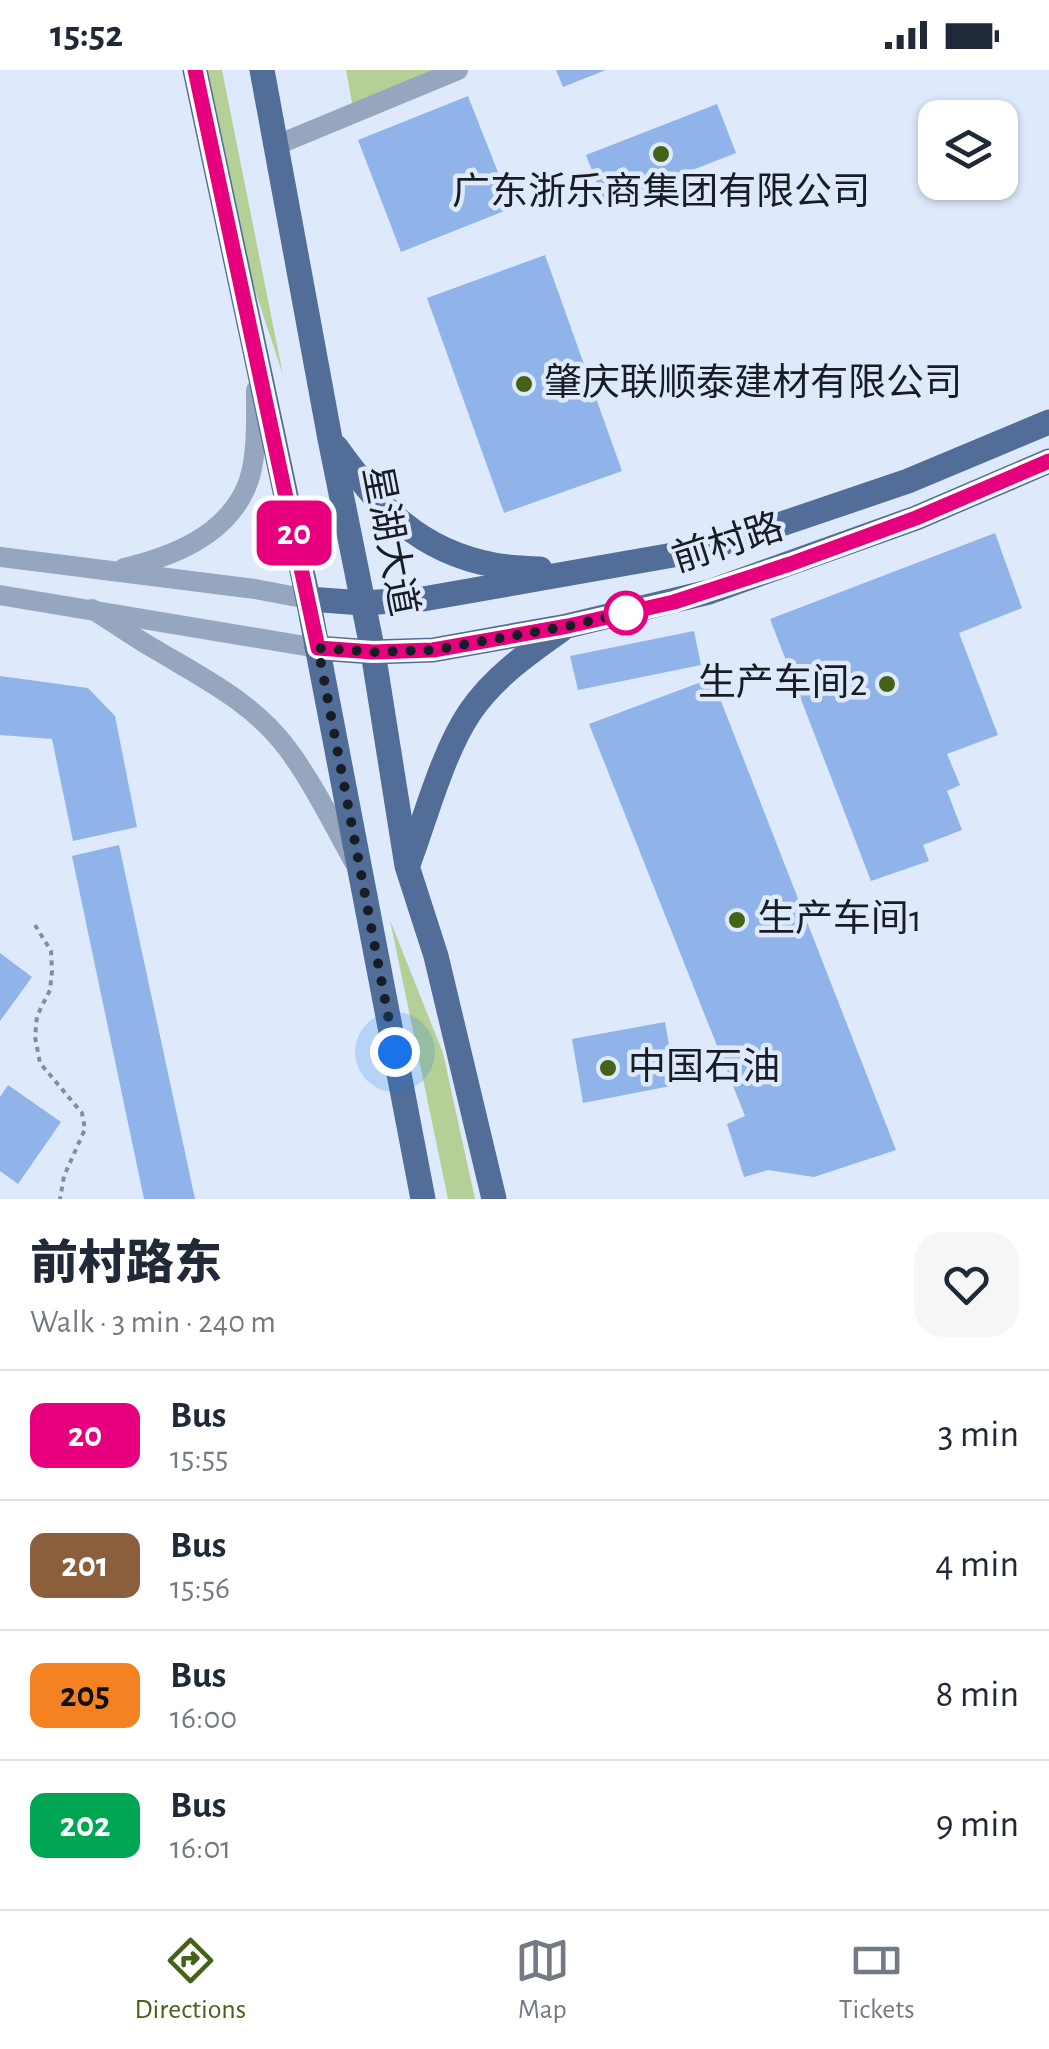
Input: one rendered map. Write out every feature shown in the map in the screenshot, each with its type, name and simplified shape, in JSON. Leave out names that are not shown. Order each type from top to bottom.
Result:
[{"type":"main road","points":[[195,70],[308,598],[424,1199]]},
{"type":"main road","name":"星湖大道","points":[[262,70],[373,652],[407,866],[436,956],[494,1199]]},
{"type":"main road","name":"前村路","points":[[308,598],[363,603],[423,600],[696,551],[908,480],[1049,422]]},
{"type":"main road","points":[[330,439],[364,486],[420,538],[455,555],[495,566],[575,572]]},
{"type":"main road","name":"前村路","points":[[318,648],[373,652],[433,650],[568,626],[709,592],[916,518],[1049,460]]},
{"type":"main road","points":[[696,551],[690,562],[696,583],[709,592]]},
{"type":"main road","points":[[407,866],[448,755],[468,714],[492,684],[568,626]]},
{"type":"street","points":[[277,144],[458,70]]},
{"type":"street","points":[[108,572],[156,560],[196,543],[225,519],[246,490],[255,448],[257,368]]},
{"type":"street","name":"前村路","points":[[0,557],[308,598]]},
{"type":"street","name":"前村路","points":[[0,595],[318,648]]},
{"type":"street","points":[[92,609],[201,675],[259,718],[286,747],[359,870]]},
{"type":"path","points":[[35,924],[51,951],[52,971],[50,990],[37,1016],[40,1063],[82,1114],[85,1129],[64,1176],[60,1199]]},
{"type":"green space","points":[[199,70],[222,70],[283,375],[227,206]]},
{"type":"green space","points":[[346,70],[451,70],[352,103]]},
{"type":"green space","points":[[390,920],[443,1053],[475,1199],[448,1199]]},
{"type":"building","points":[[556,70],[606,70],[563,87]]},
{"type":"building","points":[[468,96],[512,208],[401,252],[358,140]]},
{"type":"building","name":"广东浙乐商集团有限公司","points":[[717,104],[736,153],[605,204],[586,155]]},
{"type":"building","name":"肇庆联顺泰建材有限公司","points":[[545,255],[622,471],[504,513],[427,298]]},
{"type":"building","name":"生产车间2","points":[[995,533],[1022,608],[959,633],[998,735],[947,754],[960,785],[947,791],[962,830],[923,845],[929,861],[871,881],[770,619]]},
{"type":"building","points":[[694,631],[701,665],[578,690],[570,656]]},
{"type":"building","points":[[0,676],[88,688],[115,716],[137,827],[73,841],[52,739],[0,735]]},
{"type":"building","name":"生产车间1","points":[[712,678],[896,1150],[814,1177],[768,1170],[744,1177],[727,1124],[745,1116],[589,724]]},
{"type":"building","points":[[119,845],[195,1199],[144,1199],[72,856]]},
{"type":"building","points":[[0,953],[32,977],[0,1021]]},
{"type":"building","points":[[665,1022],[676,1085],[583,1103],[572,1039]]},
{"type":"building","points":[[8,1085],[61,1122],[18,1184],[0,1171],[0,1097]]},
{"type":"bus line","name":"20","points":[[195,70],[318,648],[373,652],[433,650],[674,602],[916,518],[1049,461]]},
{"type":"place","name":"广东浙乐商集团有限公司","points":[[661,154]]},
{"type":"place","name":"肇庆联顺泰建材有限公司","points":[[524,384]]},
{"type":"place","name":"生产车间2","points":[[887,684]]},
{"type":"place","name":"生产车间1","points":[[737,920]]},
{"type":"place","name":"中国石油","points":[[608,1068]]},
{"type":"route","points":[[395,1052],[318,648],[373,652],[433,650],[639,610],[626,613]]}]
